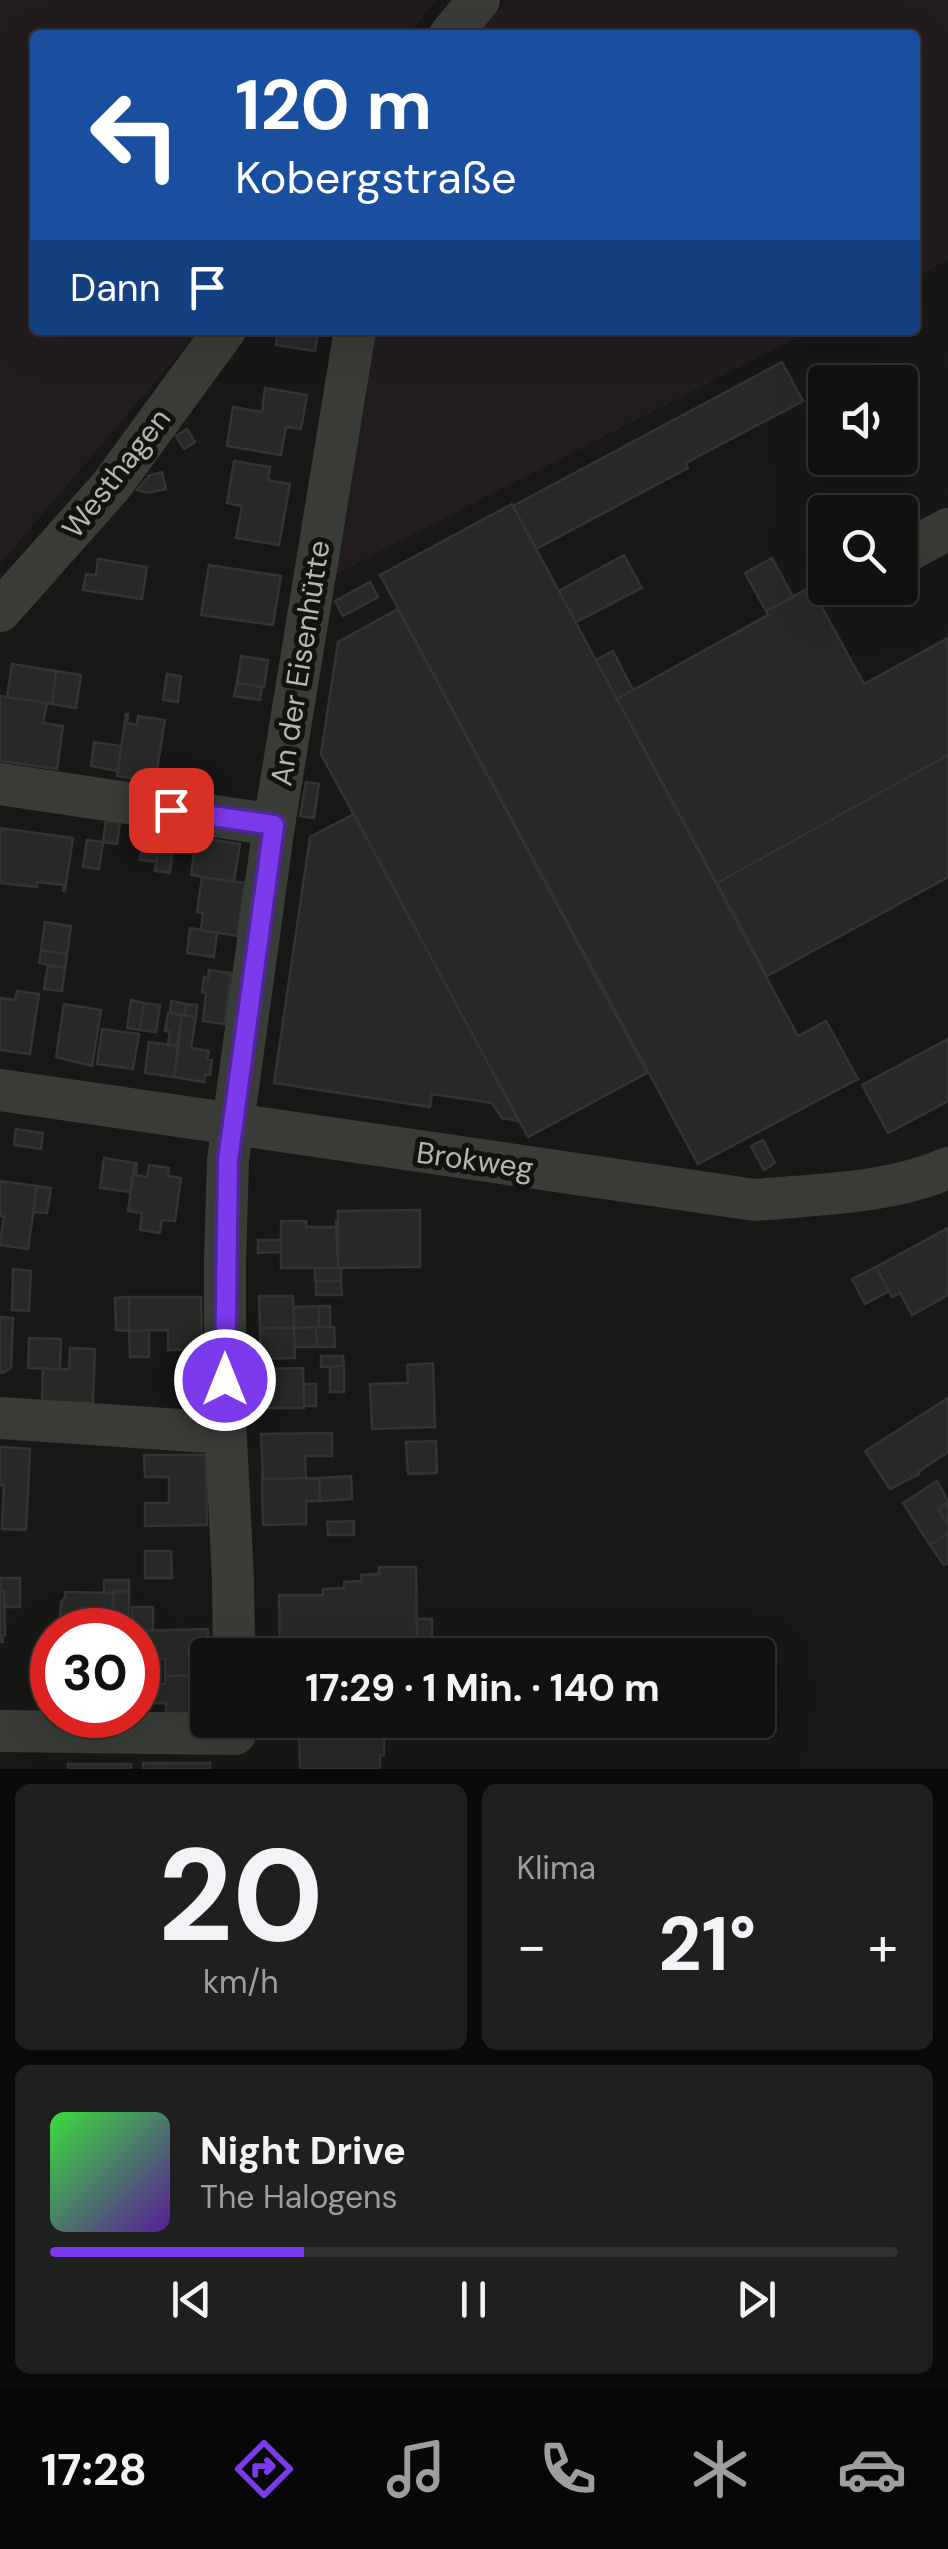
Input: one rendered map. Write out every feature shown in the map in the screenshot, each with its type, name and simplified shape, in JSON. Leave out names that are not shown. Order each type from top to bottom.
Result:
[{"type":"street","points":[[454,30],[479,0]]},
{"type":"street","name":"Westhagen","points":[[0,610],[111,486],[222,335]]},
{"type":"street","name":"An der Eisenhütte","points":[[234,1638],[225,1433],[228,1160],[274,825],[354,335]]},
{"type":"street","points":[[918,546],[948,530]]},
{"type":"street","points":[[0,784],[274,825]]},
{"type":"street","name":"Brokweg","points":[[0,1090],[755,1200],[881,1188],[948,1168]]},
{"type":"street","points":[[0,1418],[225,1433]]},
{"type":"street","points":[[0,1731],[30,1729]]},
{"type":"street","points":[[160,1730],[236,1741]]},
{"type":"shaded area","points":[[0,0],[437,0],[411,30],[30,30],[30,335],[195,335],[0,564]]},
{"type":"shaded area","points":[[507,0],[948,0],[948,260],[920,274],[920,30],[481,30]]},
{"type":"shaded area","points":[[365,335],[802,335],[330,577]]},
{"type":"building","points":[[277,335],[317,335],[315,351],[276,345]]},
{"type":"building","points":[[782,362],[803,401],[536,549],[513,506]]},
{"type":"building","points":[[265,388],[307,395],[301,429],[286,427],[281,455],[227,446],[233,407],[262,412]]},
{"type":"building","points":[[187,429],[195,442],[184,449],[176,436]]},
{"type":"building","points":[[234,461],[270,467],[268,480],[290,484],[279,545],[236,538],[242,506],[227,503]]},
{"type":"building","points":[[162,472],[166,489],[148,493],[137,490],[148,476]]},
{"type":"building","points":[[512,504],[798,1036],[826,1021],[858,1079],[698,1164],[380,575]]},
{"type":"building","points":[[624,555],[642,588],[576,622],[559,591]]},
{"type":"building","points":[[772,558],[793,597],[766,611],[745,573]]},
{"type":"building","points":[[98,559],[147,567],[142,599],[83,590],[86,574],[96,575]]},
{"type":"building","points":[[209,565],[281,576],[273,625],[201,615]]},
{"type":"building","points":[[370,582],[378,597],[343,616],[335,601]]},
{"type":"building","points":[[808,589],[808,605],[821,605],[864,684],[948,638],[948,755],[717,883],[617,699],[768,615],[766,611]]},
{"type":"building","points":[[398,609],[647,1073],[528,1137],[321,754],[338,642]]},
{"type":"building","points":[[613,651],[633,690],[617,699],[596,660]]},
{"type":"building","points":[[241,656],[268,660],[264,687],[237,683]]},
{"type":"building","points":[[12,664],[56,671],[52,704],[7,697]]},
{"type":"building","points":[[56,671],[81,675],[76,708],[52,704]]},
{"type":"building","points":[[167,674],[181,676],[178,702],[163,700]]},
{"type":"building","points":[[237,683],[262,687],[260,700],[234,696]]},
{"type":"building","points":[[0,696],[47,703],[43,723],[63,726],[57,769],[0,761]]},
{"type":"building","points":[[126,714],[127,723],[137,725],[138,716],[165,720],[155,782],[117,776]]},
{"type":"building","points":[[94,742],[121,746],[118,771],[91,766]]},
{"type":"building","points":[[948,755],[948,877],[767,976],[717,883]]},
{"type":"building","points":[[306,782],[319,784],[314,818],[300,816]]},
{"type":"building","points":[[354,814],[519,1121],[502,1118],[492,1103],[432,1094],[430,1107],[274,1083],[310,837]]},
{"type":"building","points":[[106,820],[120,822],[117,844],[103,842]]},
{"type":"building","points":[[0,828],[73,838],[65,891],[64,885],[0,883]]},
{"type":"building","points":[[161,832],[174,834],[170,873],[155,871]]},
{"type":"building","points":[[144,836],[159,839],[156,862],[140,860]]},
{"type":"building","points":[[196,837],[240,844],[234,882],[191,875]]},
{"type":"building","points":[[87,840],[103,842],[99,869],[83,867]]},
{"type":"building","points":[[202,877],[245,883],[237,936],[201,930],[203,913],[197,912]]},
{"type":"building","points":[[45,922],[71,926],[67,954],[41,950]]},
{"type":"building","points":[[190,928],[217,933],[214,957],[187,953]]},
{"type":"building","points":[[41,950],[67,954],[65,968],[39,963]]},
{"type":"building","points":[[48,965],[65,968],[62,991],[44,989]]},
{"type":"building","points":[[209,970],[231,973],[225,1024],[203,1021],[206,993],[202,992]]},
{"type":"building","points":[[17,991],[39,994],[30,1054],[0,1050],[0,998],[15,1000]]},
{"type":"building","points":[[131,1000],[144,1003],[140,1030],[127,1028]]},
{"type":"building","points":[[171,1001],[186,1004],[184,1015],[170,1013]]},
{"type":"building","points":[[144,1003],[160,1005],[156,1032],[140,1030]]},
{"type":"building","points":[[64,1004],[101,1010],[92,1066],[56,1057]]},
{"type":"building","points":[[186,1004],[197,1005],[196,1017],[184,1015]]},
{"type":"building","points":[[168,1013],[182,1015],[177,1046],[168,1045]]},
{"type":"building","points":[[182,1015],[196,1017],[191,1048],[209,1051],[207,1059],[212,1060],[210,1075],[205,1075],[204,1082],[174,1077]]},
{"type":"building","points":[[102,1029],[139,1034],[133,1069],[97,1064]]},
{"type":"building","points":[[948,1039],[948,1101],[888,1133],[862,1085]]},
{"type":"building","points":[[149,1042],[179,1046],[174,1077],[145,1073]]},
{"type":"building","points":[[16,1129],[43,1133],[41,1149],[14,1145]]},
{"type":"building","points":[[763,1140],[775,1163],[764,1170],[751,1146]]},
{"type":"building","points":[[104,1158],[135,1163],[130,1192],[100,1188]]},
{"type":"building","points":[[135,1163],[136,1175],[147,1177],[149,1165],[169,1168],[168,1176],[181,1178],[175,1221],[162,1220],[160,1233],[140,1230],[142,1213],[128,1211]]},
{"type":"building","points":[[0,1181],[37,1186],[28,1249],[0,1245],[4,1216],[0,1216]]},
{"type":"building","points":[[37,1186],[51,1188],[47,1213],[33,1212]]},
{"type":"building","points":[[420,1210],[420,1267],[338,1268],[338,1211]]},
{"type":"building","points":[[281,1221],[306,1221],[306,1227],[336,1227],[338,1268],[281,1268]]},
{"type":"building","points":[[948,1228],[948,1295],[912,1315],[900,1293],[892,1297],[876,1267]]},
{"type":"building","points":[[258,1240],[281,1240],[281,1252],[258,1253]]},
{"type":"building","points":[[876,1267],[889,1291],[865,1304],[852,1279]]},
{"type":"building","points":[[315,1268],[341,1268],[341,1281],[315,1281]]},
{"type":"building","points":[[13,1269],[31,1271],[29,1311],[12,1310]]},
{"type":"building","points":[[316,1281],[341,1281],[342,1295],[316,1295]]},
{"type":"building","points":[[259,1296],[293,1296],[294,1328],[260,1328]]},
{"type":"building","points":[[129,1297],[129,1331],[116,1330],[115,1298]]},
{"type":"building","points":[[129,1297],[201,1297],[202,1349],[168,1350],[168,1330],[129,1331]]},
{"type":"building","points":[[319,1306],[330,1306],[330,1327],[319,1327]]},
{"type":"building","points":[[319,1306],[319,1327],[294,1328],[294,1307]]},
{"type":"building","points":[[0,1317],[13,1318],[11,1368],[3,1373],[0,1373]]},
{"type":"building","points":[[316,1327],[317,1347],[295,1347],[294,1328]]},
{"type":"building","points":[[316,1327],[334,1327],[335,1347],[317,1347]]},
{"type":"building","points":[[260,1328],[294,1328],[295,1358],[261,1359]]},
{"type":"building","points":[[149,1330],[149,1357],[130,1357],[129,1331]]},
{"type":"building","points":[[29,1338],[61,1339],[60,1369],[28,1368]]},
{"type":"building","points":[[70,1348],[95,1349],[93,1403],[42,1402],[43,1369],[69,1369]]},
{"type":"building","points":[[321,1356],[343,1356],[344,1366],[321,1367]]},
{"type":"building","points":[[433,1363],[435,1427],[372,1429],[370,1384],[408,1383],[407,1365]]},
{"type":"building","points":[[344,1366],[344,1392],[330,1392],[330,1367]]},
{"type":"building","points":[[303,1368],[304,1408],[261,1408],[261,1369]]},
{"type":"building","points":[[304,1384],[316,1384],[316,1406],[304,1406]]},
{"type":"building","points":[[948,1398],[948,1452],[890,1489],[865,1451]]},
{"type":"building","points":[[332,1433],[332,1456],[305,1456],[306,1478],[263,1479],[261,1434]]},
{"type":"building","points":[[436,1441],[437,1473],[408,1474],[406,1442]]},
{"type":"building","points":[[0,1447],[30,1449],[26,1530],[2,1529],[4,1485],[0,1485]]},
{"type":"building","points":[[144,1455],[206,1455],[207,1525],[145,1526],[145,1503],[169,1503],[169,1477],[145,1477]]},
{"type":"building","points":[[351,1476],[352,1499],[320,1501],[319,1478]]},
{"type":"building","points":[[319,1478],[320,1501],[306,1501],[306,1524],[263,1525],[262,1479]]},
{"type":"building","points":[[937,1481],[948,1501],[938,1509],[948,1525],[948,1533],[930,1545],[903,1503]]},
{"type":"building","points":[[948,1503],[948,1525],[938,1509]]},
{"type":"building","points":[[354,1521],[354,1535],[328,1535],[327,1522]]},
{"type":"building","points":[[948,1533],[948,1563],[944,1565],[930,1545]]},
{"type":"building","points":[[145,1551],[171,1551],[172,1578],[145,1578]]},
{"type":"building","points":[[379,1567],[416,1567],[417,1638],[280,1638],[279,1595],[323,1595],[323,1589],[344,1588],[344,1582],[362,1581],[361,1575],[379,1574]]},
{"type":"building","points":[[0,1578],[20,1578],[20,1607],[5,1607]]},
{"type":"building","points":[[104,1580],[129,1580],[129,1591],[104,1593]]},
{"type":"building","points":[[0,1591],[4,1591],[3,1642],[0,1642]]},
{"type":"building","points":[[114,1591],[129,1591],[129,1608],[113,1608]]},
{"type":"building","points":[[65,1592],[113,1593],[113,1608],[61,1608]]},
{"type":"building","points":[[417,1619],[432,1619],[432,1638],[417,1638]]},
{"type":"building","points":[[208,1629],[208,1638],[190,1638],[190,1675],[165,1676],[165,1659],[160,1659],[160,1630]]},
{"type":"building","points":[[190,1675],[190,1721],[166,1723],[166,1703],[160,1703],[160,1684],[165,1684],[165,1676]]},
{"type":"building","points":[[299,1738],[384,1738],[380,1769],[300,1769]]},
{"type":"building","points":[[143,1763],[210,1763],[210,1769],[143,1769]]},
{"type":"building","points":[[68,1764],[131,1764],[131,1769],[68,1769]]},
{"type":"route","points":[[171,810],[274,825],[228,1160],[225,1380]]}]
